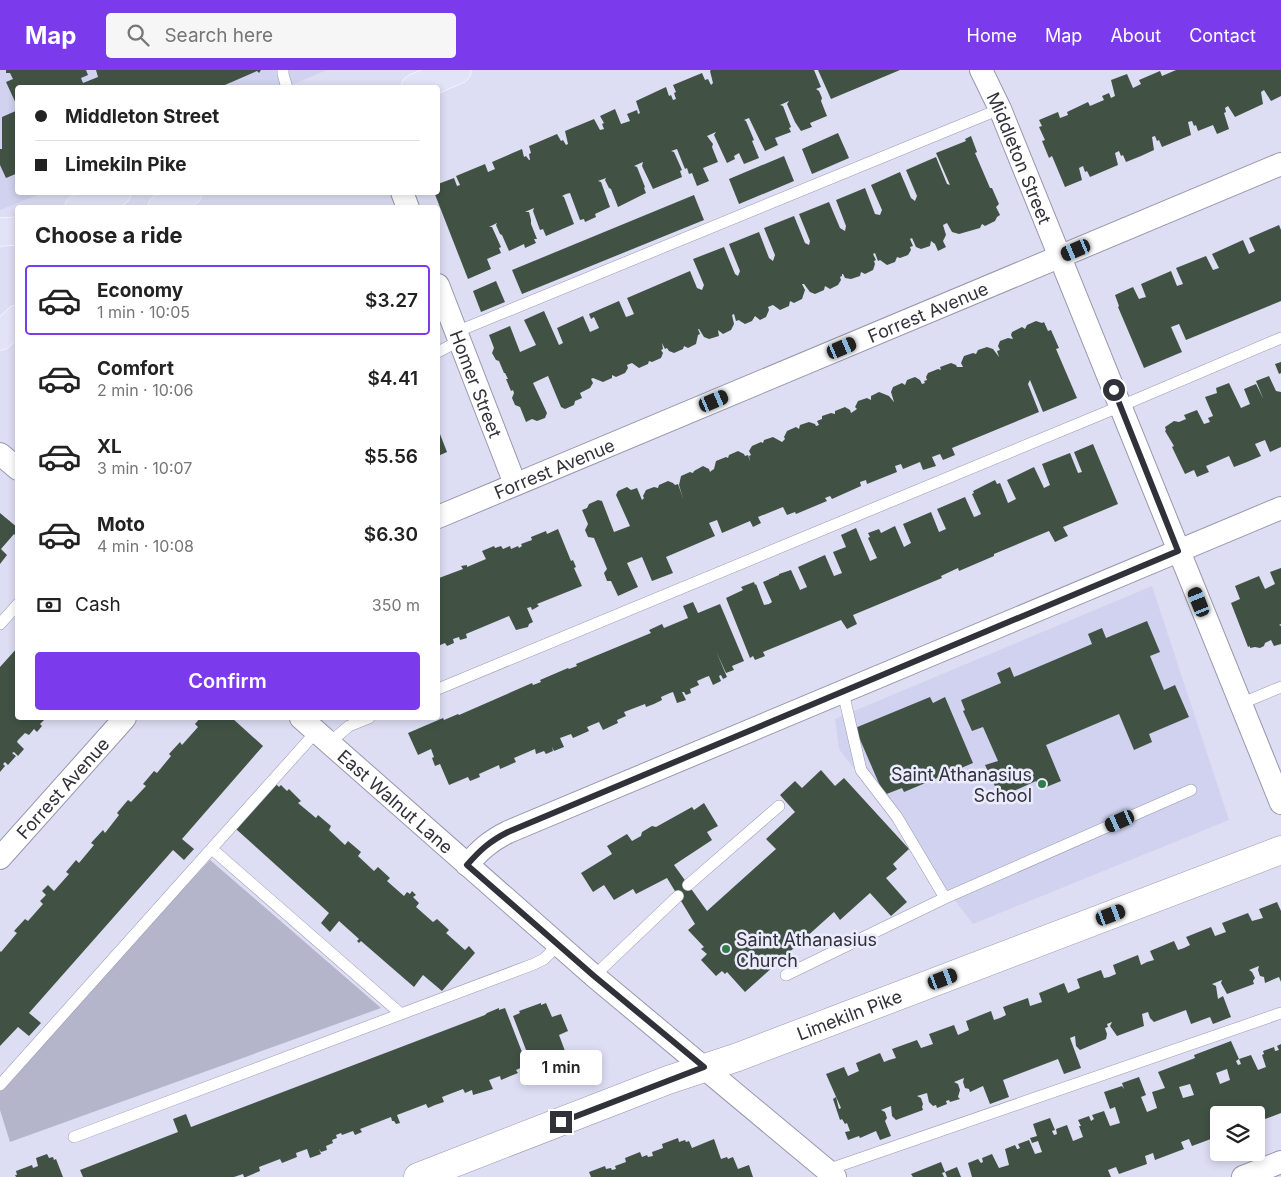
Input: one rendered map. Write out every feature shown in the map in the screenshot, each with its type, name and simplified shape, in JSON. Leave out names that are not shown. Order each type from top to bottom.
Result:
[{"type":"main road","points":[[422,85],[457,70]]},
{"type":"main road","points":[[86,205],[110,195]]},
{"type":"main road","points":[[167,205],[183,195]]},
{"type":"main road","points":[[0,232],[15,231]]},
{"type":"main road","points":[[0,336],[15,322]]},
{"type":"street","name":"Middleton Street","points":[[981,70],[1000,109],[1281,803]]},
{"type":"street","name":"Forrest Avenue","points":[[440,516],[1281,164]]},
{"type":"street","name":"Homer Street","points":[[440,290],[514,484]]},
{"type":"street","points":[[0,454],[15,466]]},
{"type":"street","points":[[467,865],[493,839],[508,832],[1281,508]]},
{"type":"street","name":"Forrest Avenue","points":[[0,858],[123,720]]},
{"type":"street","name":"East Walnut Lane","points":[[315,731],[594,976],[831,1173]]},
{"type":"street","name":"Limekiln Pike","points":[[418,1177],[704,1067],[738,1057],[1281,850]]},
{"type":"street","points":[[1243,1177],[1281,1162]]},
{"type":"lane","points":[[283,70],[286,85]]},
{"type":"lane","points":[[440,350],[457,337],[1000,109]]},
{"type":"lane","points":[[440,688],[1281,338]]},
{"type":"lane","points":[[0,624],[15,607]]},
{"type":"lane","points":[[1240,704],[1281,687]]},
{"type":"lane","points":[[843,692],[861,770],[897,817],[945,898]]},
{"type":"lane","points":[[0,1085],[315,731],[349,726],[364,720]]},
{"type":"lane","points":[[786,975],[945,898],[1191,790]]},
{"type":"lane","points":[[688,885],[778,806]]},
{"type":"lane","points":[[212,849],[401,1014]]},
{"type":"lane","points":[[594,976],[678,896]]},
{"type":"lane","points":[[74,1138],[534,964],[544,958],[559,944]]},
{"type":"lane","points":[[831,1173],[1281,1013]]},
{"type":"shaded area","points":[[0,70],[327,70],[291,85],[15,85],[15,195],[37,195],[0,210]]},
{"type":"shaded area","name":"Saint Athanasius School","points":[[1152,586],[1229,820],[973,924],[839,749],[835,719]]},
{"type":"shaded area","points":[[210,860],[381,1008],[10,1142],[0,1110],[0,1085]]},
{"type":"building","points":[[6,70],[86,70],[88,75],[81,78],[83,83],[98,77],[96,70],[261,70],[259,73],[257,71],[225,85],[15,85],[15,102],[6,82],[13,79],[10,73],[6,73]]},
{"type":"building","points":[[814,70],[821,87],[816,89],[822,98],[821,101],[827,116],[810,123],[812,127],[801,131],[787,104],[789,101],[780,105],[783,106],[791,132],[775,138],[778,145],[765,151],[749,118],[744,120],[754,140],[752,141],[759,158],[744,164],[739,153],[734,156],[735,159],[727,163],[714,135],[716,132],[707,136],[713,144],[712,147],[718,162],[703,168],[709,181],[697,186],[692,173],[689,174],[687,168],[685,169],[677,149],[671,151],[674,152],[682,170],[680,171],[682,177],[653,189],[642,166],[643,162],[634,166],[637,167],[646,193],[618,207],[611,189],[605,180],[606,178],[598,181],[601,182],[610,207],[595,214],[596,217],[585,222],[584,219],[580,220],[570,193],[566,194],[562,196],[574,224],[546,236],[543,229],[540,230],[533,211],[534,208],[525,212],[529,212],[537,239],[534,239],[536,243],[525,248],[524,244],[509,251],[496,225],[497,223],[489,227],[492,227],[501,247],[499,248],[501,253],[487,259],[491,269],[468,279],[435,195],[440,195],[440,183],[454,178],[457,186],[460,185],[456,176],[485,164],[488,172],[495,169],[492,162],[522,149],[524,157],[526,156],[530,160],[529,146],[557,134],[566,145],[568,144],[565,131],[594,119],[600,130],[604,129],[602,124],[604,123],[600,116],[615,109],[621,124],[630,121],[627,114],[637,110],[638,114],[640,113],[636,101],[666,87],[669,96],[671,95],[673,100],[676,99],[673,85],[702,73],[705,80],[708,79],[711,85],[713,83],[710,71]]},
{"type":"building","points":[[818,70],[900,70],[831,99]]},
{"type":"building","points":[[1176,70],[1281,70],[1281,96],[1271,101],[1264,90],[1261,92],[1263,104],[1235,117],[1228,106],[1225,108],[1226,112],[1224,113],[1229,129],[1217,134],[1213,125],[1198,131],[1192,121],[1188,122],[1191,135],[1162,147],[1155,136],[1152,137],[1154,150],[1141,156],[1126,162],[1119,151],[1115,153],[1118,165],[1090,177],[1087,171],[1085,172],[1083,166],[1079,168],[1082,180],[1065,187],[1052,156],[1049,158],[1042,141],[1045,140],[1039,127],[1042,126],[1039,120],[1058,112],[1060,118],[1068,115],[1067,112],[1088,102],[1090,106],[1104,100],[1102,96],[1109,93],[1111,98],[1115,96],[1111,80],[1127,74],[1133,88],[1141,84],[1139,80],[1160,71],[1162,76]]},
{"type":"building","points":[[15,111],[15,174],[6,178],[0,165],[2,117]]},
{"type":"building","points":[[838,133],[849,158],[812,174],[802,149]]},
{"type":"building","points":[[971,136],[977,152],[975,153],[999,204],[996,207],[1000,215],[995,221],[985,226],[982,224],[980,228],[959,234],[952,232],[947,223],[943,225],[946,235],[943,241],[946,247],[938,251],[935,244],[931,241],[930,246],[921,249],[916,247],[912,238],[910,239],[913,246],[910,247],[911,250],[908,255],[900,258],[897,257],[895,262],[887,265],[880,260],[878,261],[875,253],[873,254],[876,260],[874,261],[873,270],[865,274],[861,272],[860,276],[851,279],[845,278],[842,274],[838,285],[830,289],[825,286],[824,290],[815,294],[802,284],[805,290],[802,299],[794,303],[790,301],[789,306],[780,310],[773,305],[768,307],[769,310],[766,317],[760,320],[755,316],[752,321],[745,324],[739,320],[736,321],[734,314],[732,315],[734,324],[731,330],[723,334],[718,330],[719,336],[709,339],[704,337],[698,329],[700,334],[696,344],[688,348],[684,346],[683,349],[674,353],[667,348],[665,349],[662,343],[663,349],[661,350],[663,353],[661,358],[652,362],[649,361],[648,364],[639,368],[632,363],[627,365],[628,368],[625,373],[616,377],[612,375],[612,378],[603,382],[591,379],[593,383],[590,388],[580,393],[582,398],[575,401],[574,405],[565,409],[561,407],[548,376],[533,383],[547,413],[545,418],[537,421],[532,419],[526,422],[520,407],[515,405],[512,398],[513,390],[511,391],[506,379],[508,379],[499,361],[496,360],[492,353],[494,348],[489,335],[510,326],[520,352],[536,345],[524,320],[544,311],[559,345],[563,343],[557,328],[583,316],[590,332],[599,328],[594,317],[591,319],[589,314],[619,301],[626,317],[634,314],[627,298],[690,271],[697,288],[702,290],[704,285],[693,259],[724,247],[735,274],[738,276],[740,271],[729,244],[759,232],[769,258],[773,261],[775,255],[764,228],[794,216],[805,243],[809,245],[810,241],[799,214],[829,202],[840,228],[845,231],[846,226],[836,200],[865,188],[875,214],[880,215],[882,210],[871,185],[900,172],[911,198],[915,201],[917,196],[906,170],[936,157],[947,184],[950,185],[936,153],[966,141],[965,139]]},
{"type":"building","points":[[784,156],[794,181],[739,204],[729,179]]},
{"type":"building","points":[[694,195],[704,220],[522,294],[512,270]]},
{"type":"building","points":[[1279,225],[1281,230],[1281,301],[1186,340],[1179,324],[1171,327],[1182,352],[1144,368],[1118,307],[1115,295],[1133,287],[1139,299],[1146,297],[1141,284],[1171,271],[1177,286],[1183,284],[1176,268],[1206,256],[1213,270],[1219,268],[1212,254],[1243,240],[1249,254],[1255,251],[1249,238]]},
{"type":"building","points":[[496,281],[505,302],[481,312],[473,291]]},
{"type":"building","points":[[1036,321],[1044,322],[1048,331],[1051,330],[1059,348],[1056,349],[1077,398],[1043,412],[1030,380],[1028,384],[1039,412],[952,448],[955,455],[943,460],[940,454],[932,457],[936,466],[923,470],[920,462],[903,469],[901,464],[895,466],[897,472],[867,484],[866,480],[860,482],[861,486],[832,499],[830,496],[825,498],[827,501],[796,514],[795,512],[787,515],[783,507],[758,517],[761,523],[753,527],[750,521],[722,533],[717,520],[709,523],[715,536],[666,557],[673,573],[652,581],[642,557],[627,563],[638,587],[618,596],[611,581],[607,581],[604,573],[607,569],[594,538],[588,537],[585,530],[588,524],[582,510],[587,508],[589,504],[598,500],[602,501],[614,532],[630,526],[616,495],[618,491],[627,487],[631,490],[637,488],[642,500],[646,490],[654,487],[658,488],[659,485],[668,481],[675,485],[678,484],[683,498],[679,485],[681,476],[690,472],[693,473],[703,466],[709,469],[710,472],[714,469],[716,461],[728,458],[729,455],[738,451],[745,456],[748,455],[750,461],[749,456],[751,455],[749,451],[752,446],[763,443],[764,440],[773,437],[782,442],[787,431],[796,427],[799,429],[800,425],[809,422],[816,426],[819,425],[817,421],[822,419],[822,416],[831,413],[835,414],[835,411],[845,407],[851,413],[857,409],[855,407],[858,401],[867,398],[871,400],[871,396],[879,392],[889,396],[894,402],[891,392],[893,387],[902,383],[905,385],[907,380],[915,377],[922,384],[925,383],[924,381],[927,380],[928,373],[938,369],[941,370],[940,367],[951,363],[957,367],[963,367],[961,363],[964,356],[976,354],[978,350],[987,347],[993,349],[999,357],[997,351],[1000,350],[998,346],[1000,341],[1008,338],[1013,339],[1012,332],[1022,327],[1025,329],[1027,325]]},
{"type":"building","points":[[1281,362],[1281,373],[1279,374],[1275,364]]},
{"type":"building","points":[[1269,376],[1276,391],[1281,392],[1281,447],[1270,452],[1265,440],[1255,444],[1261,456],[1247,462],[1234,467],[1229,456],[1206,466],[1209,472],[1197,477],[1194,470],[1185,474],[1172,447],[1174,446],[1165,431],[1165,427],[1174,421],[1179,422],[1186,419],[1184,415],[1197,410],[1204,424],[1210,422],[1208,418],[1213,416],[1205,397],[1217,393],[1216,388],[1229,383],[1241,408],[1250,404],[1244,389],[1256,384],[1263,398],[1256,381]]},
{"type":"building","points":[[440,434],[447,452],[440,455]]},
{"type":"building","points":[[1093,444],[1118,504],[1063,527],[1068,536],[1055,542],[1049,531],[959,571],[958,568],[941,576],[942,578],[853,615],[857,624],[847,629],[841,620],[763,652],[765,656],[755,660],[753,656],[750,658],[726,598],[743,590],[741,587],[754,582],[764,605],[769,604],[772,602],[763,582],[779,574],[791,570],[800,590],[807,587],[798,567],[825,555],[834,576],[842,573],[833,552],[846,547],[841,535],[856,528],[870,561],[877,558],[868,538],[870,537],[868,533],[879,529],[881,533],[895,526],[904,547],[911,543],[903,524],[931,512],[939,532],[946,529],[937,509],[965,497],[974,517],[977,516],[981,514],[972,494],[974,493],[973,491],[995,480],[997,484],[1000,483],[1008,503],[1016,499],[1007,480],[1034,467],[1044,488],[1050,485],[1042,464],[1070,453],[1078,473],[1082,472],[1074,452]]},
{"type":"building","points":[[0,513],[15,526],[15,535],[1,549],[7,555],[0,564]]},
{"type":"building","points":[[558,529],[571,561],[573,560],[576,567],[574,568],[582,586],[537,604],[539,606],[532,610],[531,607],[527,608],[533,622],[528,627],[516,630],[509,616],[466,634],[467,638],[460,640],[459,637],[453,639],[454,643],[447,646],[445,643],[440,645],[440,578],[463,569],[461,566],[467,565],[467,567],[486,559],[482,551],[494,546],[495,548],[501,546],[503,549],[510,546],[511,549],[518,546],[519,548],[522,546],[521,544],[532,540],[531,537],[546,531],[547,534]]},
{"type":"building","points":[[1281,568],[1281,624],[1279,625],[1281,626],[1281,644],[1274,646],[1271,640],[1260,648],[1250,648],[1231,603],[1240,599],[1235,586],[1259,576],[1265,589],[1275,584],[1270,572]]},
{"type":"building","points":[[693,602],[698,613],[720,604],[744,661],[732,666],[734,670],[726,673],[716,651],[727,677],[723,679],[721,675],[719,676],[721,681],[713,685],[709,676],[706,677],[697,681],[699,685],[690,689],[691,693],[686,695],[682,692],[686,700],[677,703],[673,692],[670,693],[661,697],[662,700],[654,704],[646,707],[645,704],[624,712],[626,716],[617,720],[618,723],[603,730],[599,722],[587,727],[589,731],[573,738],[571,734],[560,738],[564,747],[554,751],[552,747],[553,751],[546,754],[544,751],[536,754],[535,749],[514,758],[516,762],[500,769],[499,765],[479,774],[480,777],[470,781],[468,777],[449,785],[440,764],[435,766],[431,749],[418,755],[408,733],[443,718],[444,720],[459,715],[532,683],[533,685],[541,682],[540,680],[577,666],[576,664],[651,633],[649,630],[662,624],[664,628],[688,618],[683,606]]},
{"type":"building","points":[[1147,621],[1160,652],[1150,656],[1164,690],[1175,685],[1189,717],[1149,734],[1152,742],[1134,750],[1119,714],[1046,745],[1061,781],[1044,788],[1043,786],[1039,788],[1036,781],[1000,797],[985,765],[998,761],[983,727],[972,731],[963,711],[965,710],[961,700],[1001,683],[997,673],[1010,667],[1014,677],[1092,644],[1088,634],[1102,628],[1106,638]]},
{"type":"building","points":[[15,650],[15,720],[44,720],[37,732],[34,729],[29,735],[25,733],[18,740],[17,742],[24,749],[18,756],[14,752],[12,753],[16,756],[8,765],[5,762],[3,764],[5,766],[0,772],[0,667]]},
{"type":"building","points":[[930,697],[933,703],[945,697],[973,763],[904,792],[902,788],[884,795],[855,728]]},
{"type":"building","points":[[198,720],[234,720],[263,746],[182,839],[194,849],[184,860],[173,850],[29,1013],[41,1023],[29,1036],[18,1027],[0,1046],[0,951],[17,933],[14,931],[25,919],[28,921],[43,904],[40,901],[46,895],[42,891],[48,885],[54,891],[69,874],[66,872],[76,860],[79,863],[94,845],[91,843],[103,830],[105,833],[119,815],[117,813],[128,800],[131,802],[146,786],[143,784],[154,771],[157,773],[171,756],[169,754],[180,742],[182,745],[198,727],[195,724]]},
{"type":"building","points":[[821,770],[835,786],[844,778],[909,849],[893,864],[897,869],[886,878],[907,902],[891,916],[870,893],[840,920],[834,912],[745,992],[727,972],[725,974],[722,971],[716,976],[701,960],[707,954],[701,949],[704,947],[688,930],[695,924],[667,878],[636,894],[633,889],[614,900],[604,885],[593,892],[581,873],[612,854],[607,846],[627,834],[632,841],[652,826],[656,827],[692,807],[694,810],[704,803],[718,826],[707,832],[712,840],[674,865],[707,911],[776,849],[766,839],[795,812],[780,795],[795,781],[802,788]]},
{"type":"building","points":[[276,784],[279,787],[281,785],[287,791],[289,789],[301,801],[298,803],[316,818],[318,815],[331,826],[329,830],[345,845],[348,841],[361,852],[358,856],[374,871],[378,867],[390,878],[387,881],[404,896],[407,892],[410,894],[412,891],[416,895],[413,897],[419,903],[416,907],[433,922],[437,919],[449,930],[446,933],[465,950],[469,946],[475,953],[442,991],[423,975],[414,987],[361,941],[359,943],[357,941],[359,939],[339,921],[330,932],[321,923],[329,913],[236,829]]},
{"type":"building","points":[[1277,902],[1281,911],[1281,982],[1279,977],[1265,983],[1264,977],[1260,976],[1259,966],[1249,970],[1255,978],[1254,984],[1227,994],[1221,983],[1222,980],[1212,984],[1216,986],[1218,999],[1223,996],[1231,1017],[1213,1024],[1210,1017],[1191,1024],[1186,1010],[1154,1022],[1148,1012],[1142,1014],[1144,1026],[1117,1036],[1110,1026],[1112,1022],[1107,1024],[1108,1027],[1105,1028],[1106,1039],[1080,1050],[1076,1046],[1075,1036],[1070,1038],[1081,1068],[1064,1074],[1058,1059],[1003,1080],[1009,1097],[990,1104],[983,1086],[970,1092],[969,1089],[965,1088],[964,1078],[954,1082],[958,1084],[960,1090],[958,1097],[960,1099],[950,1102],[949,1100],[946,1101],[947,1104],[937,1108],[936,1105],[933,1106],[929,1102],[927,1093],[917,1096],[921,1098],[923,1110],[896,1120],[892,1116],[891,1106],[881,1110],[885,1112],[887,1118],[885,1121],[891,1136],[880,1140],[876,1131],[860,1138],[859,1136],[848,1140],[845,1132],[850,1131],[847,1123],[845,1124],[842,1119],[840,1120],[833,1099],[836,1097],[839,1109],[841,1108],[826,1074],[844,1067],[848,1076],[859,1071],[856,1063],[880,1053],[884,1062],[896,1058],[892,1049],[917,1040],[921,1048],[933,1044],[929,1034],[954,1025],[958,1035],[969,1030],[966,1021],[991,1011],[994,1020],[1000,1018],[1006,1015],[1003,1007],[1028,998],[1030,1006],[1042,1002],[1039,993],[1064,983],[1068,993],[1080,988],[1077,979],[1101,970],[1104,978],[1109,977],[1116,974],[1113,965],[1138,955],[1141,965],[1154,960],[1150,951],[1174,941],[1178,950],[1184,948],[1190,945],[1186,937],[1211,927],[1215,936],[1226,932],[1222,923],[1248,913],[1252,921],[1263,918],[1259,909]]},
{"type":"building","points":[[541,1003],[541,1005],[546,1003],[552,1017],[561,1014],[568,1031],[559,1035],[565,1051],[562,1052],[567,1064],[539,1075],[534,1062],[531,1063],[513,1016],[520,1013],[519,1011]]},
{"type":"building","points":[[499,1008],[499,1010],[505,1008],[527,1065],[516,1070],[518,1073],[501,1080],[500,1076],[489,1080],[493,1089],[473,1095],[472,1090],[465,1093],[463,1089],[442,1097],[444,1102],[428,1108],[426,1104],[397,1115],[400,1123],[396,1124],[392,1121],[391,1117],[360,1129],[362,1132],[355,1135],[353,1131],[342,1135],[341,1133],[332,1140],[333,1143],[326,1146],[327,1150],[321,1152],[319,1149],[321,1154],[310,1158],[307,1149],[296,1153],[297,1157],[282,1163],[280,1159],[259,1167],[260,1171],[246,1177],[243,1174],[234,1177],[83,1177],[80,1170],[178,1132],[173,1119],[186,1114],[191,1127]]},
{"type":"building","points":[[1231,1041],[1239,1059],[1251,1055],[1258,1070],[1266,1067],[1262,1055],[1264,1054],[1263,1051],[1274,1047],[1275,1051],[1279,1050],[1277,1046],[1281,1044],[1281,1113],[1265,1119],[1265,1106],[1210,1106],[1210,1139],[1192,1146],[1189,1139],[1181,1142],[1184,1149],[1155,1160],[1153,1153],[1145,1156],[1147,1164],[1119,1174],[1116,1167],[1108,1170],[1111,1177],[972,1177],[968,1163],[978,1159],[981,1163],[983,1162],[982,1158],[992,1154],[999,1168],[1009,1165],[1005,1149],[1015,1145],[1018,1149],[1020,1148],[1018,1144],[1029,1140],[1035,1154],[1042,1152],[1038,1141],[1032,1143],[1030,1138],[1037,1136],[1033,1124],[1050,1118],[1055,1130],[1052,1131],[1054,1135],[1057,1134],[1056,1129],[1067,1125],[1073,1141],[1083,1137],[1078,1120],[1089,1116],[1091,1121],[1094,1119],[1092,1115],[1104,1111],[1110,1126],[1120,1123],[1115,1107],[1110,1109],[1104,1092],[1122,1086],[1124,1089],[1122,1083],[1139,1077],[1146,1095],[1141,1097],[1147,1112],[1157,1108],[1152,1092],[1165,1088],[1158,1072],[1195,1058],[1194,1055]],"holes":[[[1239,1059],[1241,1064],[1238,1065],[1236,1061]],[[1227,1069],[1230,1080],[1220,1084],[1216,1073]],[[1190,1084],[1194,1095],[1183,1098],[1179,1087]]]},
{"type":"building","points":[[678,1138],[679,1142],[689,1141],[692,1148],[714,1139],[721,1159],[733,1157],[738,1169],[749,1165],[753,1177],[591,1177],[589,1172],[605,1166],[606,1169],[616,1169],[615,1166],[626,1162],[625,1158],[640,1152],[642,1157],[647,1155],[648,1157],[653,1156],[652,1152],[663,1148],[662,1144]]},
{"type":"building","points":[[47,1154],[49,1158],[53,1157],[54,1160],[56,1159],[63,1177],[16,1177],[16,1171],[32,1165],[33,1168],[38,1166],[36,1158]]},
{"type":"building","points":[[941,1162],[945,1172],[942,1173],[944,1177],[913,1177],[911,1174]]},
{"type":"building","points":[[957,1167],[961,1177],[947,1177],[945,1172]]},
{"type":"place","name":"Saint Athanasius School","points":[[1042,784]]},
{"type":"place","name":"Saint Athanasius Church","points":[[726,949]]},
{"type":"route","points":[[561,1122],[704,1067],[594,976],[467,865],[493,839],[508,832],[1178,551],[1114,390]]}]
